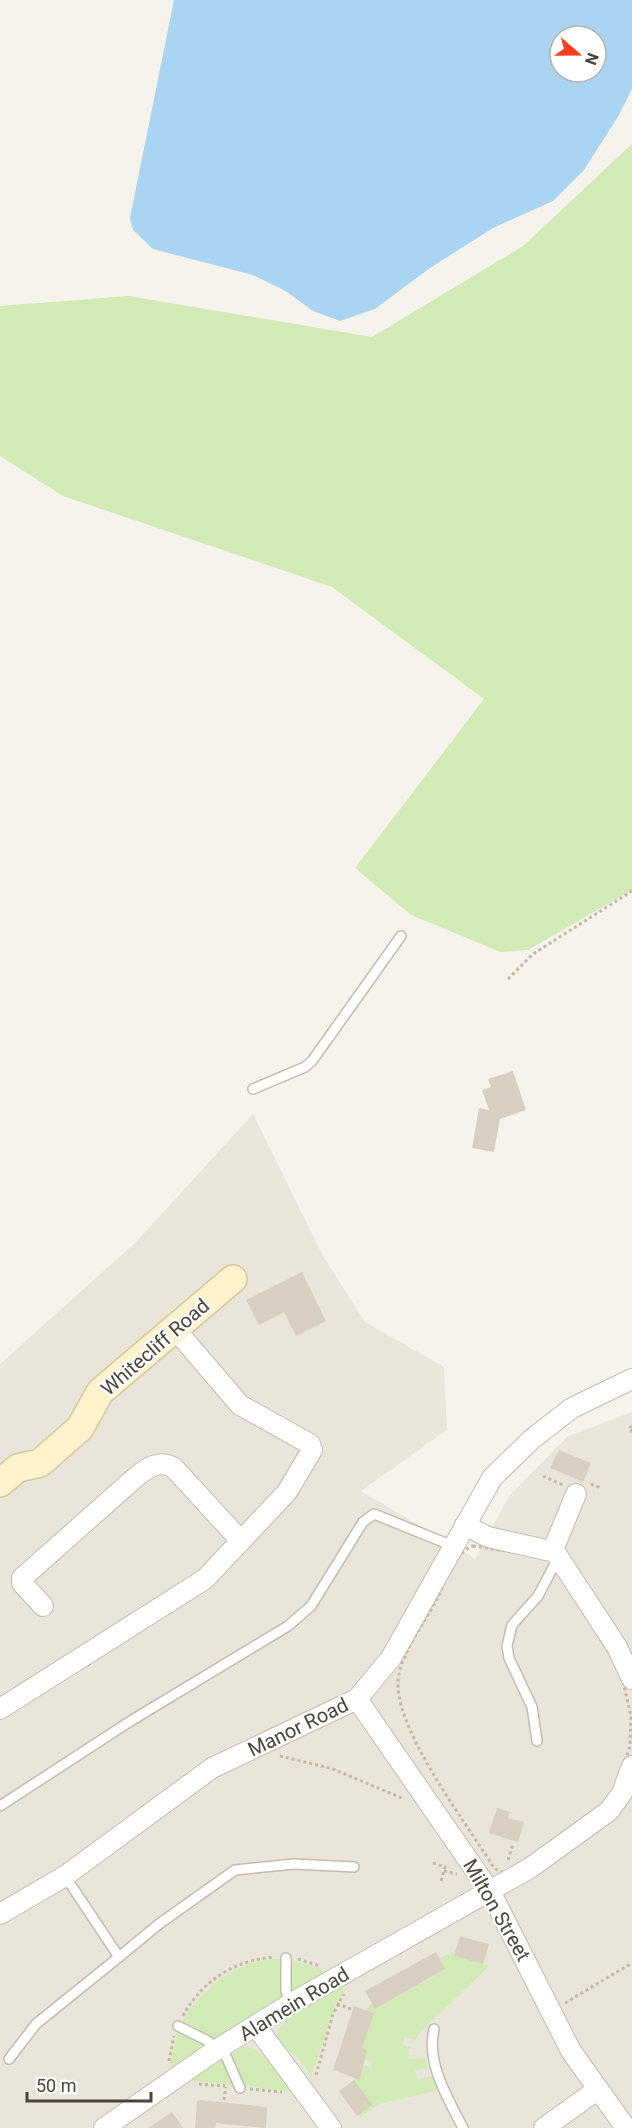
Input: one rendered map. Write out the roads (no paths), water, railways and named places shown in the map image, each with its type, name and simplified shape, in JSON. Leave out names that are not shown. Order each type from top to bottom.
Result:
[{"type":"street","name":"Whitecliff Road","points":[[0,1483],[18,1468],[40,1463],[81,1428],[100,1392],[233,1279]]},
{"type":"street","points":[[0,1709],[199,1584],[286,1492],[312,1448],[240,1405],[175,1329]]},
{"type":"street","name":"Manor Road","points":[[0,1914],[65,1876],[212,1768],[357,1699],[391,1658],[492,1478],[532,1439],[572,1408],[632,1378]]},
{"type":"street","points":[[43,1606],[22,1583],[22,1578],[136,1477],[154,1465],[165,1464],[174,1468],[242,1541]]},
{"type":"street","points":[[556,1553],[576,1494]]},
{"type":"street","points":[[465,1525],[488,1537],[556,1553],[616,1647],[632,1679]]},
{"type":"street","name":"Milton Street","points":[[357,1699],[490,1893],[535,1976],[551,2012],[597,2090],[626,2128]]},
{"type":"street","name":"Alamein Road","points":[[104,2128],[219,2049],[290,2004],[490,1893],[530,1868],[602,1816],[618,1799],[632,1766]]},
{"type":"street","points":[[256,2026],[331,2128]]},
{"type":"street","points":[[544,2128],[597,2090]]},
{"type":"lane","points":[[253,1089],[305,1067],[312,1061],[401,936]]},
{"type":"lane","points":[[0,1806],[129,1722],[288,1626],[311,1606],[363,1522],[374,1514],[453,1546]]},
{"type":"lane","points":[[537,1742],[532,1707],[509,1658],[507,1646],[512,1625],[538,1596],[556,1553]]},
{"type":"lane","points":[[9,2059],[36,2024],[159,1924],[235,1870],[294,1864],[354,1867]]},
{"type":"lane","points":[[65,1876],[119,1957]]},
{"type":"lane","points":[[286,1958],[286,1991],[290,2004]]},
{"type":"lane","points":[[178,2026],[219,2049],[240,2088]]},
{"type":"lane","points":[[434,2029],[431,2045],[436,2070],[463,2128]]},
{"type":"water","points":[[174,0],[632,0],[632,89],[619,115],[584,170],[553,201],[493,228],[430,268],[375,309],[340,321],[313,311],[284,290],[253,275],[153,249],[133,230],[130,218]]}]
